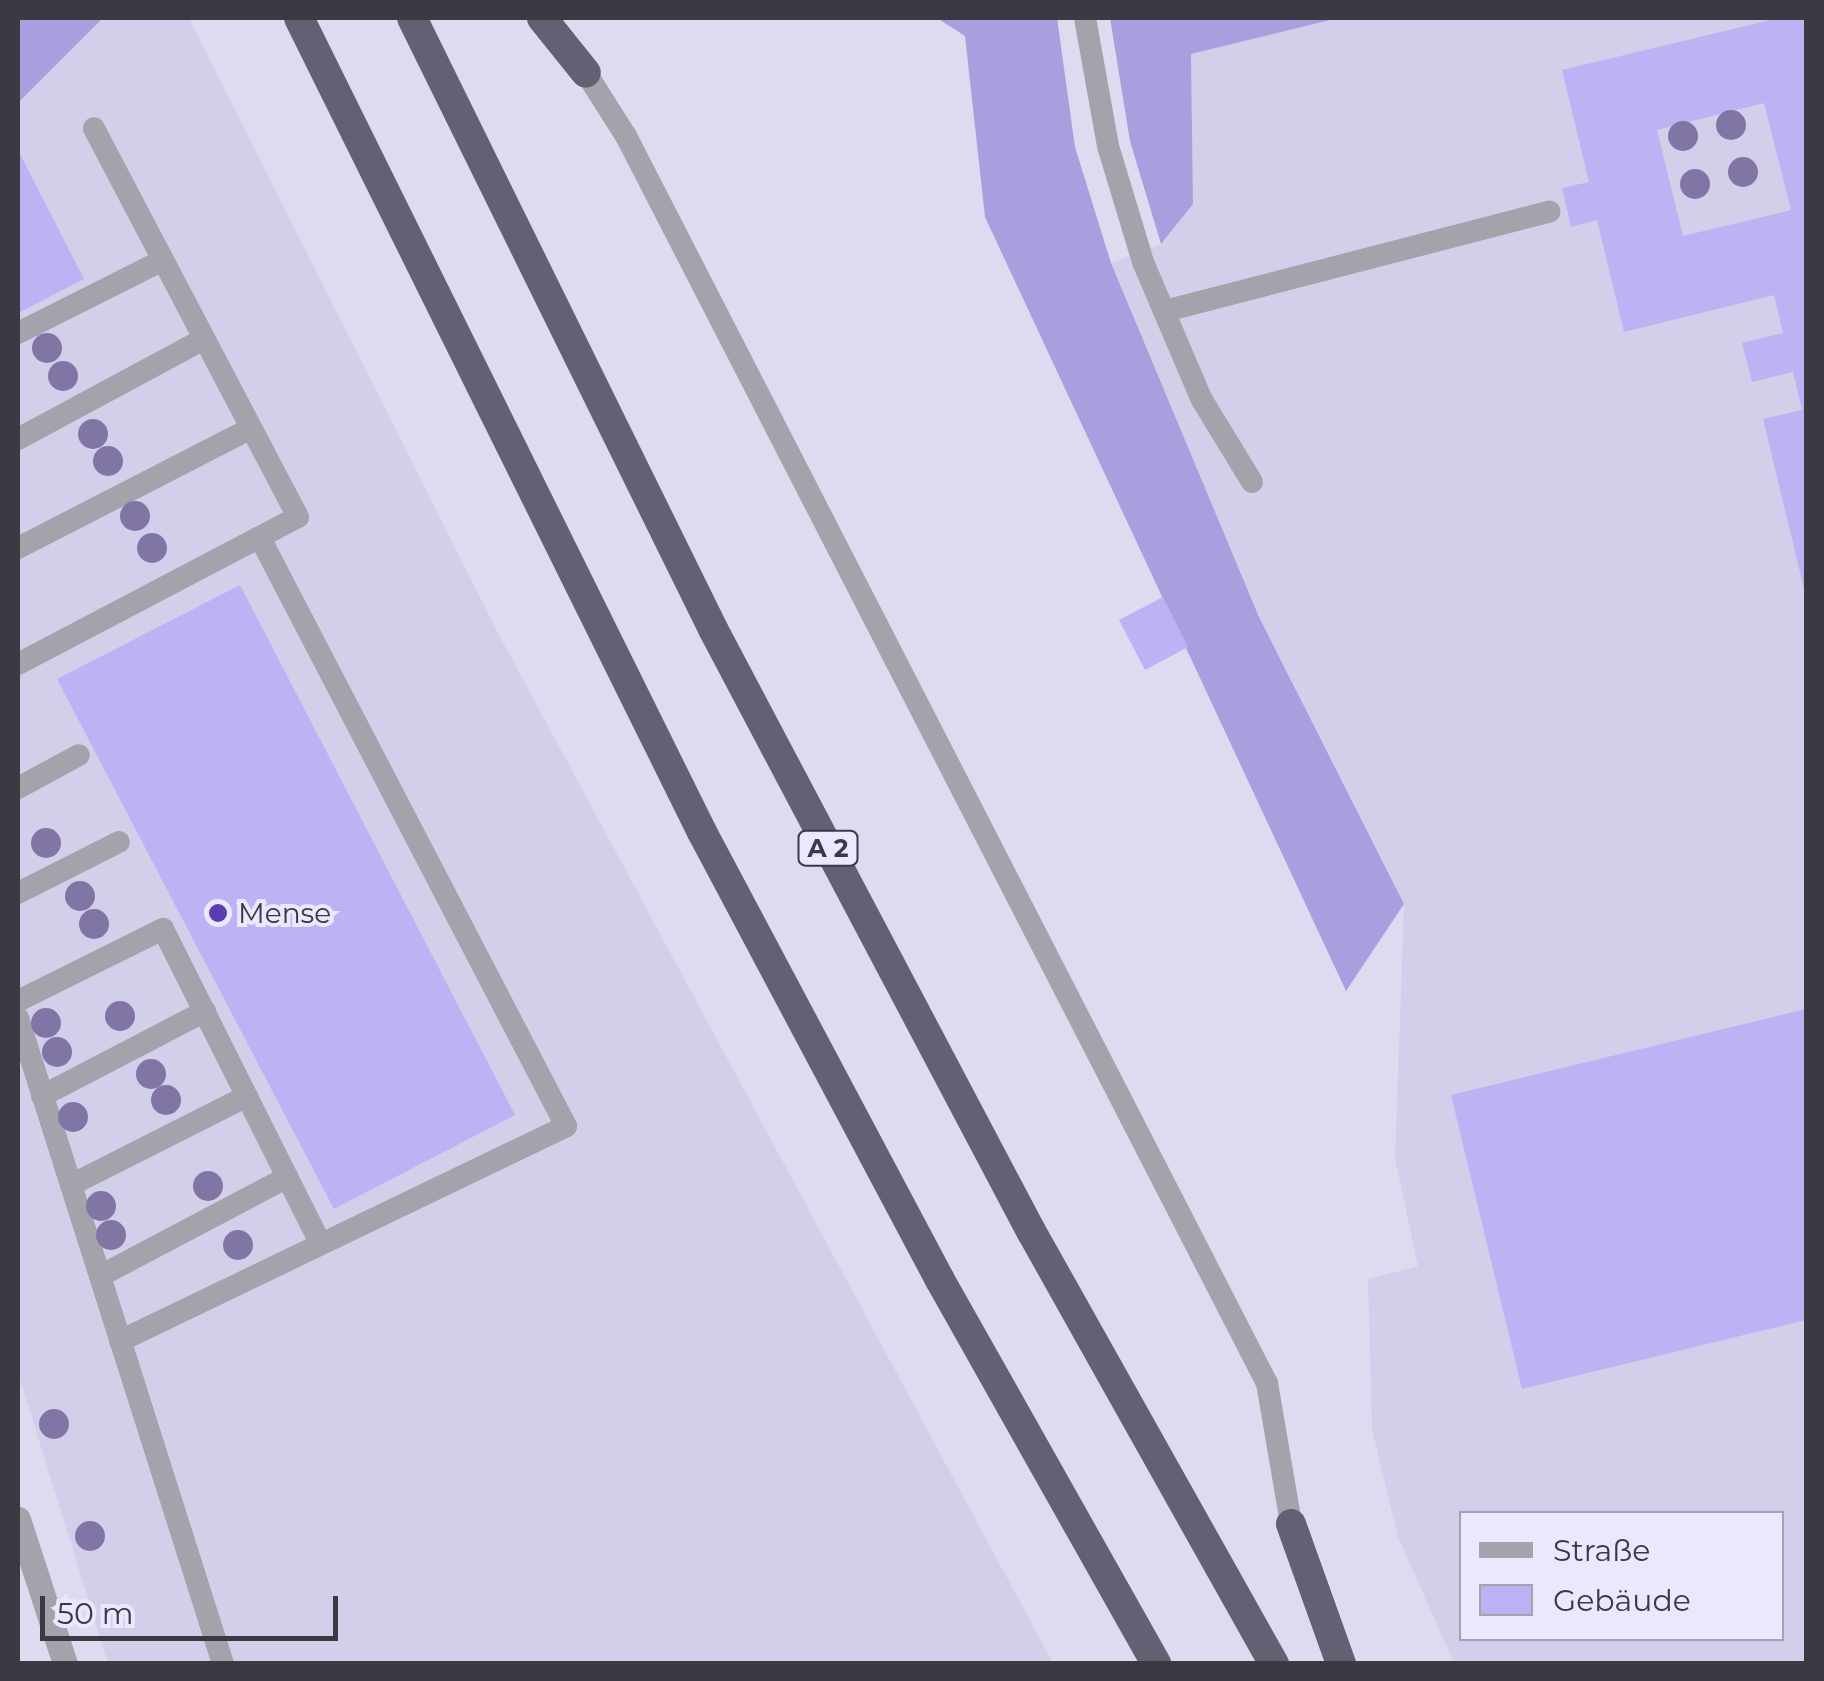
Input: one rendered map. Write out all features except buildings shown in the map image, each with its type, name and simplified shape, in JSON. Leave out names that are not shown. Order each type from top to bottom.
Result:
[{"type":"highway","points":[[299,18],[702,832],[940,1280],[1156,1664]]},
{"type":"highway","name":"A 2","points":[[412,18],[712,629],[1030,1231],[1274,1664]]},
{"type":"highway","points":[[542,18],[586,73]]},
{"type":"highway","points":[[1291,1524],[1341,1664]]},
{"type":"street","points":[[18,1519],[65,1664]]},
{"type":"lane","points":[[1085,18],[1108,146],[1142,262],[1202,400],[1252,482]]},
{"type":"lane","points":[[586,73],[636,154],[1267,1383],[1291,1524]]},
{"type":"lane","points":[[18,664],[298,517],[94,128]]},
{"type":"lane","points":[[1165,311],[1549,212]]},
{"type":"lane","points":[[18,333],[163,260]]},
{"type":"lane","points":[[18,439],[204,340]]},
{"type":"lane","points":[[18,548],[251,428]]},
{"type":"lane","points":[[120,1341],[566,1126],[260,538]]},
{"type":"lane","points":[[18,788],[79,756]]},
{"type":"lane","points":[[18,893],[119,842]]},
{"type":"lane","points":[[18,1001],[163,930],[321,1244]]},
{"type":"lane","points":[[42,1096],[204,1011]]},
{"type":"lane","points":[[18,1018],[223,1664]]},
{"type":"lane","points":[[71,1185],[247,1096]]},
{"type":"lane","points":[[100,1276],[288,1177]]},
{"type":"shaded area","points":[[18,18],[103,18],[18,103]]},
{"type":"shaded area","points":[[103,18],[189,18],[499,635],[1053,1663],[108,1663],[18,1373],[18,103]]},
{"type":"shaded area","points":[[937,18],[1057,18],[1075,147],[1111,263],[1259,617],[1404,904],[1346,991],[985,217],[965,36]]},
{"type":"shaded area","points":[[1110,18],[1338,18],[1191,54],[1193,204],[1161,244],[1130,141]]},
{"type":"shaded area","points":[[1338,18],[1806,18],[1806,1663],[1454,1663],[1398,1537],[1372,1429],[1368,1279],[1418,1266],[1395,1159],[1404,904],[1259,617],[1111,263],[1161,244],[1193,204],[1191,54]]},
{"type":"place","name":"Mense","points":[[218,913]]}]
